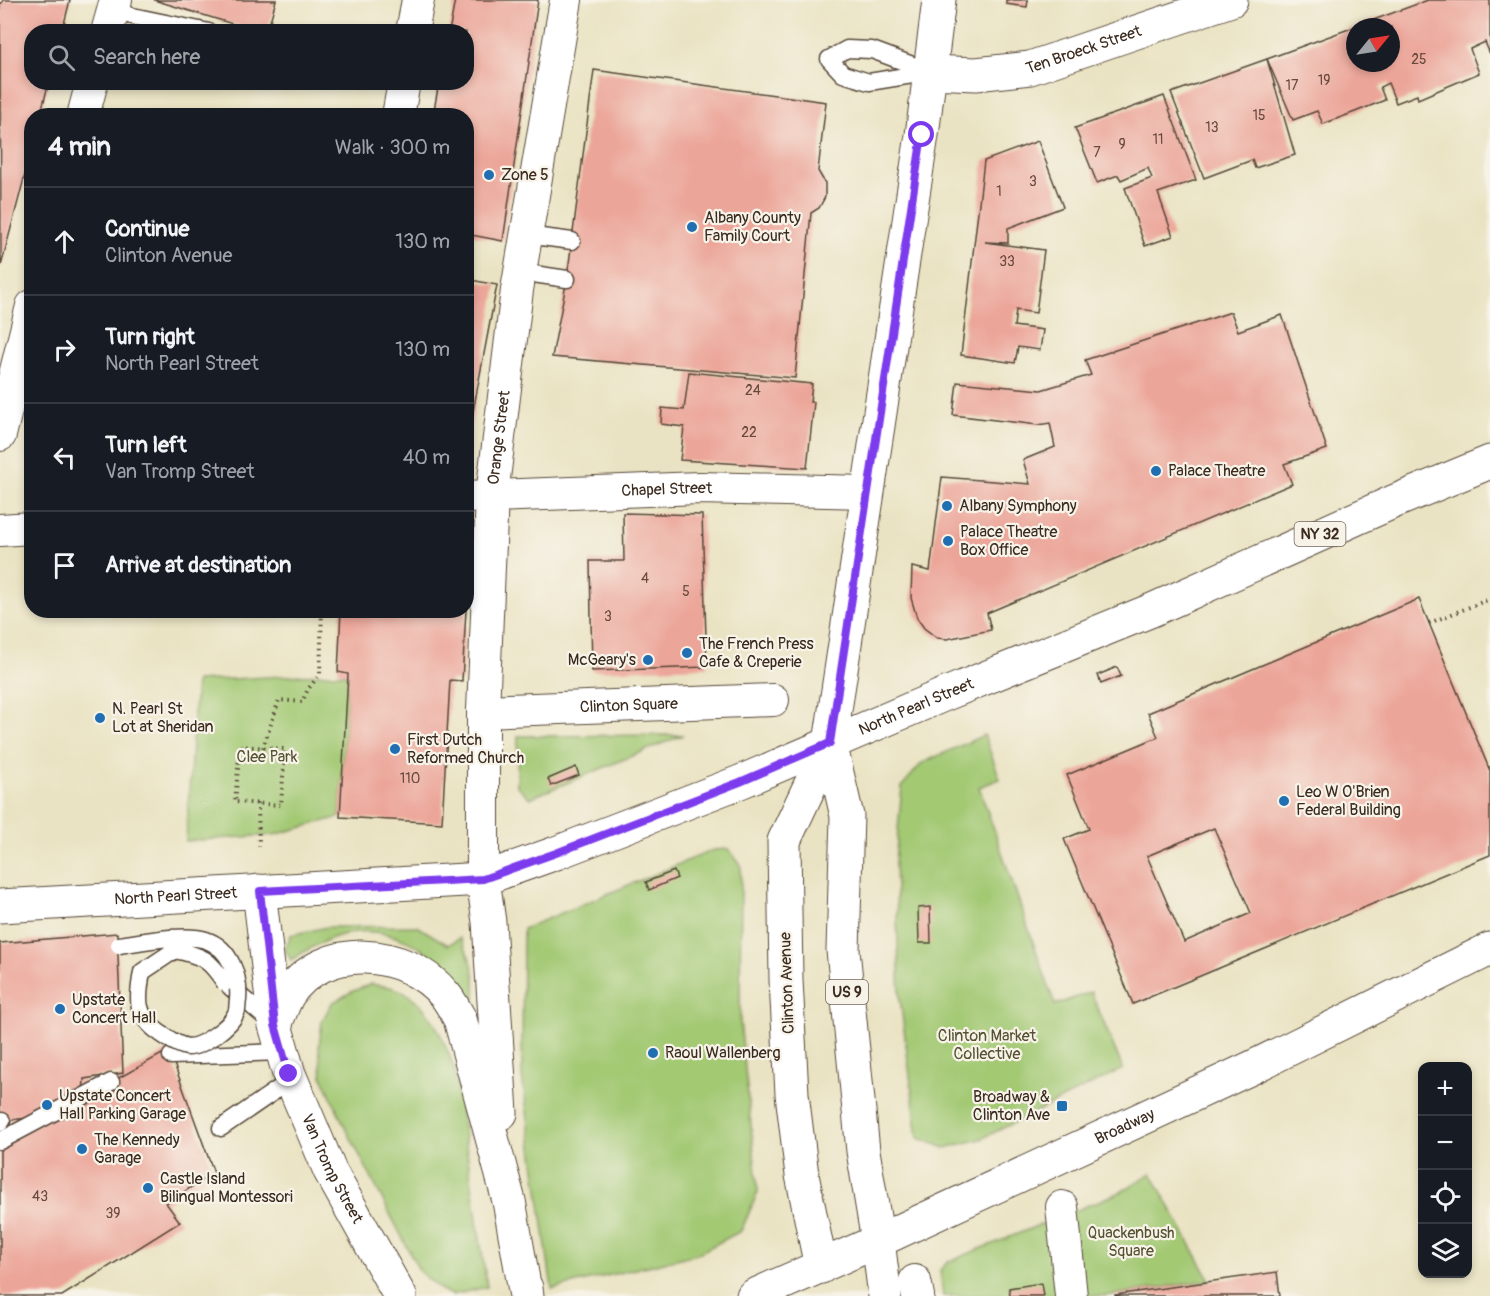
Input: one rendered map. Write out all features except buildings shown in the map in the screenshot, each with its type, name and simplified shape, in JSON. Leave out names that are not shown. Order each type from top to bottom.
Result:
[{"type":"main road","name":"Clinton Avenue","points":[[821,1267],[802,1175],[792,1094],[786,980],[784,841],[830,743],[932,72],[939,0]]},
{"type":"main road","name":"Ten Broeck Street","points":[[932,72],[976,74],[1030,68],[1231,0]]},
{"type":"main road","name":"North Pearl Street","points":[[0,906],[483,879],[740,782],[1152,609],[1393,502],[1490,462]]},
{"type":"main road","name":"Clinton Avenue","points":[[830,743],[847,816],[843,950],[863,1151],[885,1296]]},
{"type":"main road","points":[[483,879],[489,922],[499,1095],[509,1202]]},
{"type":"main road","name":"Van Tromp Street","points":[[260,891],[283,1052],[330,1171],[400,1296]]},
{"type":"main road","name":"Broadway","points":[[753,1296],[878,1241],[1251,1068],[1490,949]]},
{"type":"main road","points":[[283,1052],[288,995],[310,972],[336,959],[365,955],[398,963],[422,975],[445,994],[460,1019],[509,1202],[526,1293]]},
{"type":"street","points":[[414,24],[418,0]]},
{"type":"street","name":"Orange Street","points":[[483,879],[479,496],[566,0]]},
{"type":"street","points":[[85,108],[90,90]]},
{"type":"street","points":[[399,108],[403,90]]},
{"type":"street","points":[[0,435],[24,338]]},
{"type":"street","name":"Chapel Street","points":[[479,496],[699,488],[867,492]]},
{"type":"street","points":[[0,530],[24,528]]},
{"type":"street","name":"Clinton Square","points":[[483,711],[773,700]]},
{"type":"street","points":[[1062,1207],[1071,1296]]},
{"type":"lane","points":[[112,15],[163,24]]},
{"type":"lane","points":[[847,48],[872,50],[932,72],[869,81],[843,74],[830,59],[847,48]]},
{"type":"lane","points":[[526,235],[572,241]]},
{"type":"lane","points":[[520,272],[567,279]]},
{"type":"lane","points":[[119,945],[180,938],[205,939],[223,950],[233,967],[239,988],[236,1013],[226,1026],[209,1040],[189,1047],[171,1040],[155,1029],[142,1015],[137,997],[142,972],[175,950],[199,955],[216,970],[225,983],[283,1052]]},
{"type":"lane","points":[[171,1056],[283,1052]]},
{"type":"lane","points":[[222,1128],[283,1052]]},
{"type":"lane","points":[[0,1141],[111,1082]]},
{"type":"path","points":[[1429,623],[1490,598]]},
{"type":"path","points":[[262,748],[279,700],[302,702],[308,688],[320,674],[322,618]]},
{"type":"path","points":[[240,746],[262,748],[285,749],[281,805],[235,801],[240,746]]},
{"type":"path","points":[[258,803],[259,847]]},
{"type":"green space","name":"Clee Park","points":[[348,674],[340,817],[274,835],[186,841],[196,681]]},
{"type":"green space","points":[[683,735],[530,798],[517,786],[518,736]]},
{"type":"green space","name":"Clinton Market Collective","points":[[984,735],[1000,779],[979,787],[1055,1005],[1091,992],[1123,1069],[981,1139],[945,1148],[918,1138],[900,998],[895,862],[902,786],[922,763]]},
{"type":"green space","points":[[729,849],[741,866],[740,1021],[758,1192],[741,1231],[697,1254],[552,1289],[522,1076],[523,929],[713,850]]},
{"type":"green space","points":[[417,926],[448,945],[460,938],[474,973],[474,1011],[458,983],[442,965],[418,947],[389,935],[374,932],[345,934],[317,945],[291,960],[285,949],[291,935],[327,927]]},
{"type":"green space","points":[[371,984],[396,989],[419,1004],[435,1024],[451,1060],[455,1071],[487,1287],[452,1295],[440,1289],[420,1272],[343,1123],[322,1076],[319,1047],[322,1021],[332,1003]]},
{"type":"green space","name":"Quackenbush Square","points":[[1151,1173],[1210,1280],[1106,1296],[943,1296],[940,1270],[948,1262],[1121,1192]]},
{"type":"place","name":"Zone 5","points":[[489,175]]},
{"type":"place","name":"Albany County Family Court","points":[[692,227]]},
{"type":"place","name":"Palace Theatre","points":[[1156,471]]},
{"type":"place","name":"Albany Symphony","points":[[947,506]]},
{"type":"place","name":"Palace Theatre Box Office","points":[[948,541]]},
{"type":"place","name":"The French Press Cafe & Creperie","points":[[687,653]]},
{"type":"place","name":"McGeary's","points":[[648,660]]},
{"type":"place","name":"N. Pearl St Lot at Sheridan","points":[[100,718]]},
{"type":"place","name":"First Dutch Reformed Church","points":[[395,749]]},
{"type":"place","name":"Leo W O'Brien Federal Building","points":[[1284,801]]},
{"type":"place","name":"Upstate Concert Hall","points":[[60,1009]]},
{"type":"place","name":"Raoul Wallenberg","points":[[653,1053]]},
{"type":"place","name":"Upstate Concert Hall Parking Garage","points":[[47,1105]]},
{"type":"place","name":"Broadway & Clinton Ave","points":[[1062,1106]]},
{"type":"place","name":"The Kennedy Garage","points":[[82,1149]]},
{"type":"place","name":"Castle Island Bilingual Montessori","points":[[148,1188]]},
{"type":"route","points":[[289,1074],[275,1025],[260,891],[483,879],[638,822],[740,782],[830,743],[922,135]]}]
